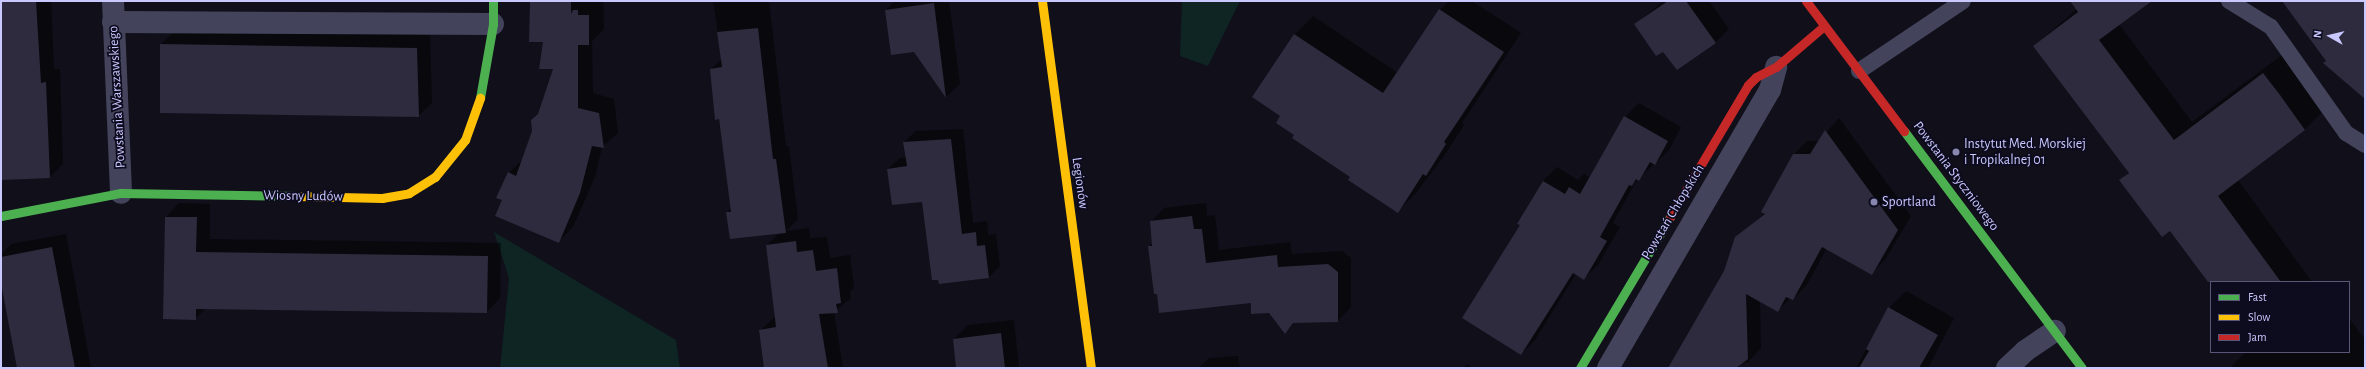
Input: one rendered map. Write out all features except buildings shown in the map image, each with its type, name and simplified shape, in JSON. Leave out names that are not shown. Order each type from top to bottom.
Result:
[{"type":"street","name":"Powstania Warszawskiego","points":[[113,1],[121,193]]},
{"type":"street","name":"Wiosny Ludów","points":[[1,216],[121,193],[382,198],[409,193],[435,177],[466,140],[482,93],[493,24],[493,1]]},
{"type":"street","name":"Legionów","points":[[1042,1],[1091,368]]},
{"type":"street","name":"Powstania Styczniowego","points":[[1806,1],[2082,368]]},
{"type":"street","points":[[113,22],[493,24]]},
{"type":"street","name":"Powstań Chłopskich","points":[[1580,368],[1748,85],[1776,67],[1824,26]]},
{"type":"street","name":"Powstań Chłopskich","points":[[1608,368],[1770,90],[1776,67]]},
{"type":"street","points":[[2008,368],[2025,351],[2055,331]]},
{"type":"lane","points":[[1859,70],[1962,1]]},
{"type":"lane","points":[[2229,1],[2271,27],[2346,133],[2365,145]]},
{"type":"green space","points":[[1182,1],[1240,1],[1208,66],[1180,56]]},
{"type":"green space","points":[[494,232],[676,340],[680,368],[500,368],[509,278]]},
{"type":"traffic: fast","points":[[480,98],[493,24],[493,1]]},
{"type":"traffic: fast","points":[[1904,131],[2082,368]]},
{"type":"traffic: fast","points":[[1,216],[121,193],[297,196]]},
{"type":"traffic: fast","points":[[1580,368],[1670,217]]},
{"type":"traffic: slow","points":[[1042,1],[1091,368]]},
{"type":"traffic: slow","points":[[297,196],[382,198],[409,193],[435,177],[465,140],[480,98]]},
{"type":"traffic: jam","points":[[1806,1],[1904,131]]},
{"type":"traffic: jam","points":[[1670,217],[1748,85],[1756,77],[1776,67],[1824,26]]},
{"type":"place","name":"Instytut Med. Morskiej i Tropikalnej 01","points":[[1956,152]]},
{"type":"place","name":"Sportland","points":[[1874,202]]}]
